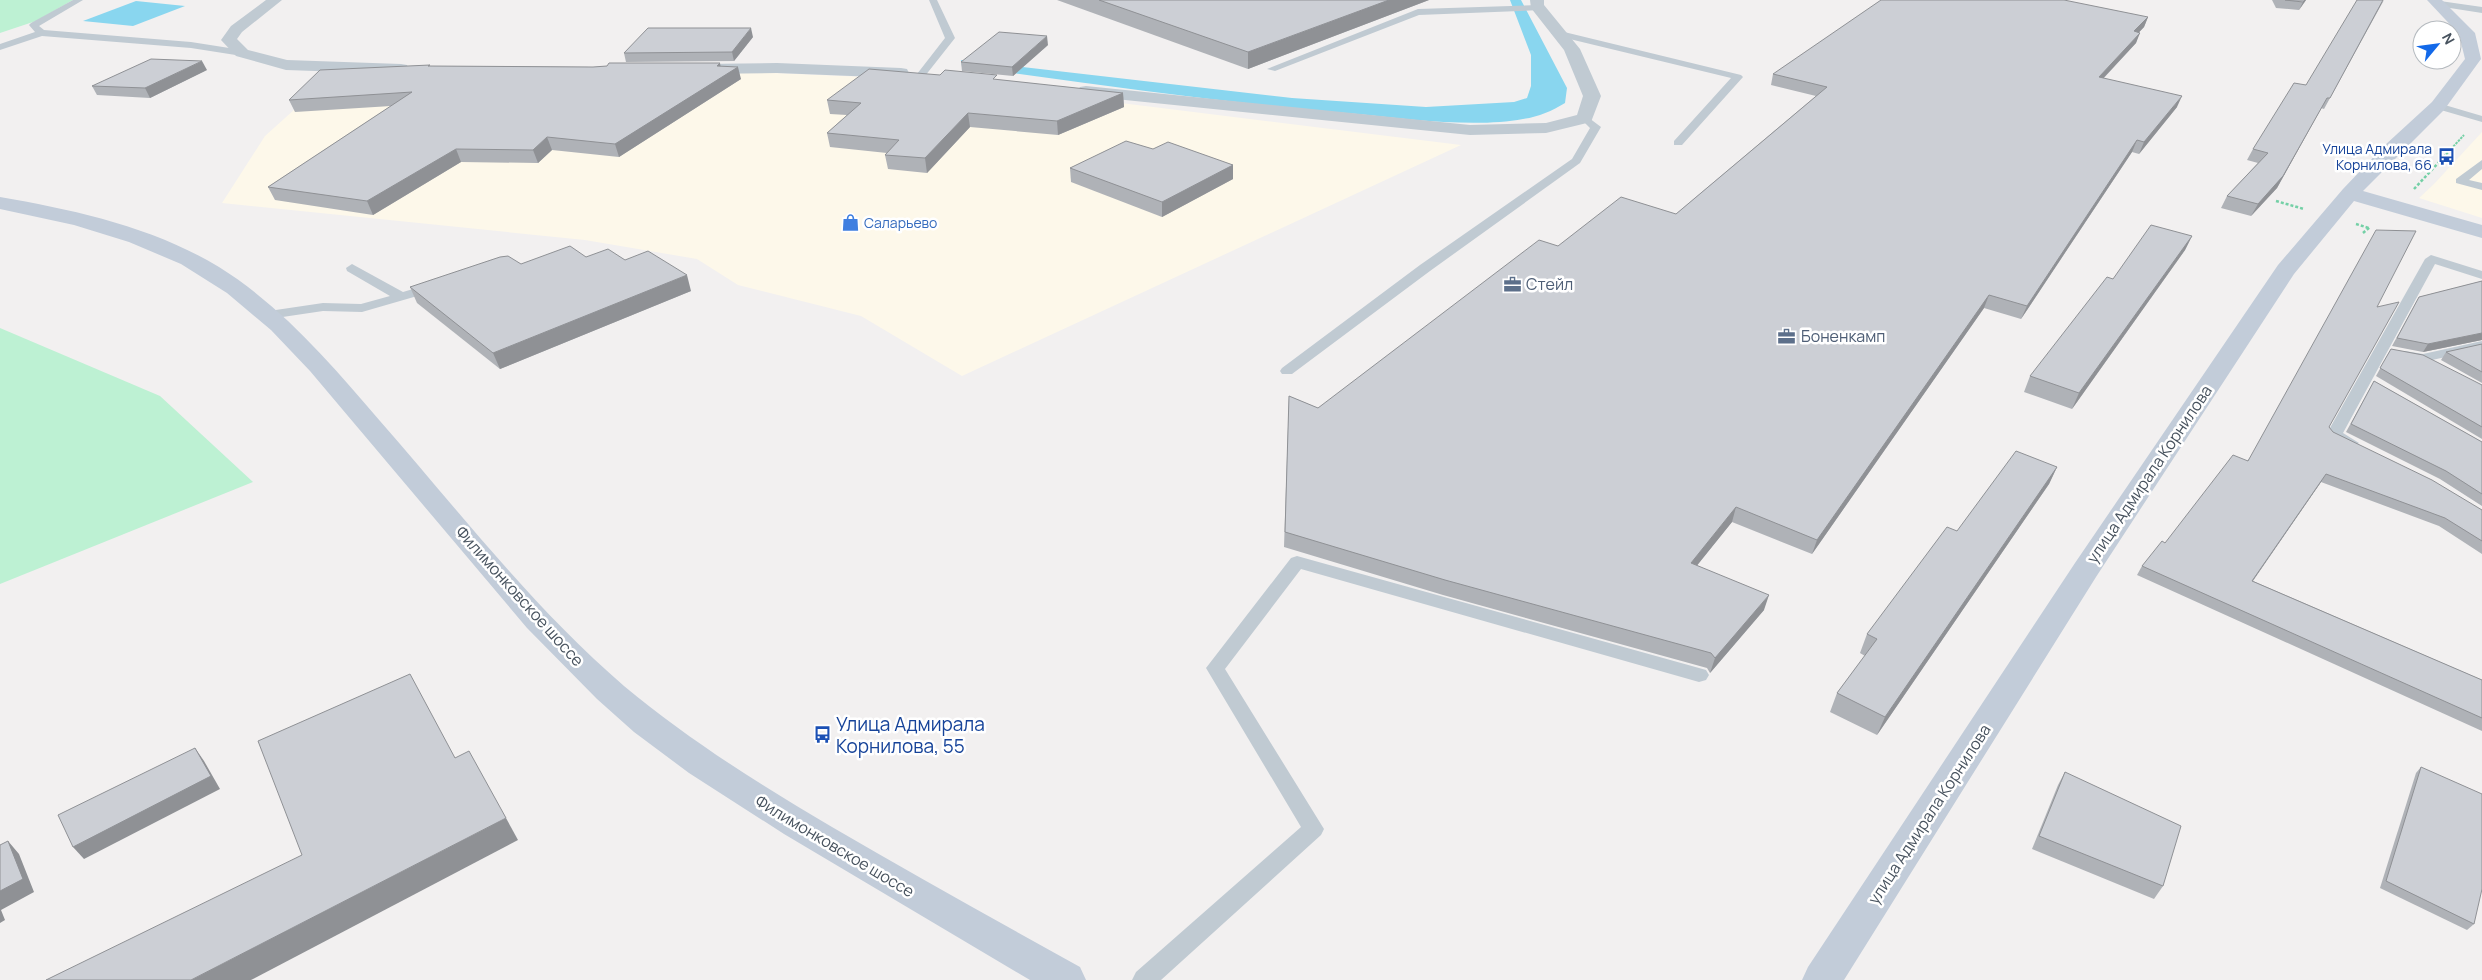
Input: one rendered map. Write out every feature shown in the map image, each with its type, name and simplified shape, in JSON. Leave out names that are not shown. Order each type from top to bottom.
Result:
[{"type":"main road","name":"улица Адмирала Корнилова","points":[[1822,980],[2085,570],[2286,270],[2350,192],[2438,106],[2473,58],[2467,32],[2437,2]]},
{"type":"main road","points":[[2350,192],[2482,232]]},
{"type":"main road","name":"Филимонковское шоссе","points":[[0,203],[74,218],[172,253],[208,270],[240,291],[268,314],[312,358],[533,614],[585,668],[646,723],[722,778],[894,883],[1066,980]]},
{"type":"street","points":[[275,0],[236,29],[229,40],[242,53],[286,65],[417,69]]},
{"type":"street","points":[[1068,90],[1470,130],[1546,128],[1585,118],[1592,96],[1572,50],[1556,33],[1538,4]]},
{"type":"street","points":[[681,69],[777,68],[942,76]]},
{"type":"lane","points":[[40,33],[34,25],[79,0]]},
{"type":"lane","points":[[922,74],[950,38],[933,0]]},
{"type":"lane","points":[[2471,0],[2482,6]]},
{"type":"lane","points":[[2437,2],[2482,10]]},
{"type":"lane","points":[[1272,69],[1418,12],[1538,4]]},
{"type":"lane","points":[[0,47],[40,33],[191,45],[242,53]]},
{"type":"lane","points":[[1556,33],[1738,77],[1678,143]]},
{"type":"lane","points":[[2438,106],[2482,119]]},
{"type":"lane","points":[[1287,370],[1576,161],[1596,127],[1585,118]]},
{"type":"lane","points":[[2482,163],[2460,181],[2482,187]]},
{"type":"lane","points":[[2367,451],[2334,434],[2431,259],[2482,275]]},
{"type":"lane","points":[[352,268],[402,296]]},
{"type":"lane","points":[[268,314],[323,307],[362,308],[448,283]]},
{"type":"lane","points":[[2423,358],[2482,345]]},
{"type":"lane","points":[[2381,350],[2423,358],[2440,367]]},
{"type":"lane","points":[[2365,378],[2382,388]]},
{"type":"lane","points":[[1144,980],[1313,829],[1215,668],[1297,562],[1699,675]]},
{"type":"path","points":[[2414,190],[2418,183],[2468,130]]},
{"type":"shaded area","name":"Саларьево","points":[[772,73],[935,80],[1461,145],[962,376],[861,316],[738,285],[697,259],[585,240],[222,203],[265,136],[334,74]]},
{"type":"shaded area","points":[[2482,132],[2482,218],[2419,198],[2434,184]]},
{"type":"green space","points":[[0,0],[73,0],[36,21],[0,33]]},
{"type":"green space","points":[[0,328],[160,396],[253,482],[0,584]]},
{"type":"water","points":[[1510,0],[1521,0],[1567,88],[1565,103],[1555,109],[1534,117],[1504,122],[1440,122],[1159,93],[962,66],[961,60],[1292,98],[1426,107],[1514,102],[1527,98],[1531,86],[1531,55]]},
{"type":"water","points":[[136,1],[185,6],[133,26],[83,21]]},
{"type":"building","points":[[1099,0],[1389,0],[1248,52]]},
{"type":"building","points":[[1881,0],[2064,0],[2148,17],[2134,31],[2140,33],[2099,77],[2182,96],[2144,142],[2137,140],[2027,306],[1989,295],[1817,540],[1736,507],[1691,563],[1769,595],[1715,658],[1711,653],[1445,580],[1285,532],[1289,396],[1318,408],[1539,240],[1558,246],[1621,197],[1676,214],[1827,87],[1773,74]]},
{"type":"building","points":[[2285,0],[2305,0],[2303,2]]},
{"type":"building","points":[[2357,0],[2383,0],[2330,98],[2327,98],[2283,176],[2258,204],[2227,196],[2268,153],[2253,149],[2294,83],[2306,85]]},
{"type":"building","points":[[648,28],[751,28],[732,52],[624,53]]},
{"type":"building","points":[[999,32],[1047,36],[1012,67],[961,62]]},
{"type":"building","points":[[151,59],[202,61],[145,88],[92,86]]},
{"type":"building","points":[[609,63],[720,63],[717,66],[738,67],[615,144],[547,137],[533,150],[456,149],[367,201],[268,187],[412,92],[289,100],[320,70],[430,65],[428,66],[593,67],[607,66]]},
{"type":"building","points":[[869,69],[940,75],[945,70],[997,75],[993,79],[1123,93],[1057,121],[968,113],[925,158],[885,155],[899,140],[827,133],[861,103],[827,100]]},
{"type":"building","points":[[1126,141],[1153,149],[1168,142],[1233,165],[1162,202],[1070,168]]},
{"type":"building","points":[[2151,225],[2192,236],[2079,393],[2030,376],[2107,277],[2113,279]]},
{"type":"building","points":[[2376,230],[2416,231],[2377,307],[2399,302],[2329,427],[2333,432],[2432,480],[2482,510],[2482,541],[2445,518],[2326,474],[2252,581],[2482,680],[2482,718],[2142,566],[2162,541],[2165,543],[2233,455],[2248,461]]},
{"type":"building","points":[[570,246],[586,257],[608,249],[625,260],[648,251],[687,275],[493,353],[410,287],[500,257],[508,256],[521,264]]},
{"type":"building","points":[[2482,281],[2482,333],[2428,344],[2397,338],[2419,297]]},
{"type":"building","points":[[2482,344],[2482,372],[2446,352]]},
{"type":"building","points":[[2391,349],[2423,355],[2482,385],[2482,427],[2380,368]]},
{"type":"building","points":[[2374,381],[2482,442],[2482,494],[2446,471],[2351,424]]},
{"type":"building","points":[[2016,451],[2057,467],[1885,717],[1837,693],[1877,639],[1867,634],[1947,527],[1957,531]]},
{"type":"building","points":[[410,674],[455,758],[469,751],[506,818],[191,980],[46,980],[302,855],[258,741]]},
{"type":"building","points":[[195,748],[211,776],[73,847],[58,815]]},
{"type":"building","points":[[2421,767],[2482,794],[2482,889],[2474,924],[2386,881]]},
{"type":"building","points":[[2065,772],[2181,826],[2163,886],[2039,836]]},
{"type":"building","points":[[8,841],[23,879],[0,891],[0,845]]},
{"type":"place","name":"Улица Адмирала Корнилова, 66","points":[[2446,156]]},
{"type":"place","name":"Саларьево","points":[[850,222]]},
{"type":"place","name":"Стейл","points":[[1512,284]]},
{"type":"place","name":"Боненкамп","points":[[1787,336]]},
{"type":"place","name":"Улица Адмирала Корнилова, 55","points":[[822,735]]}]
